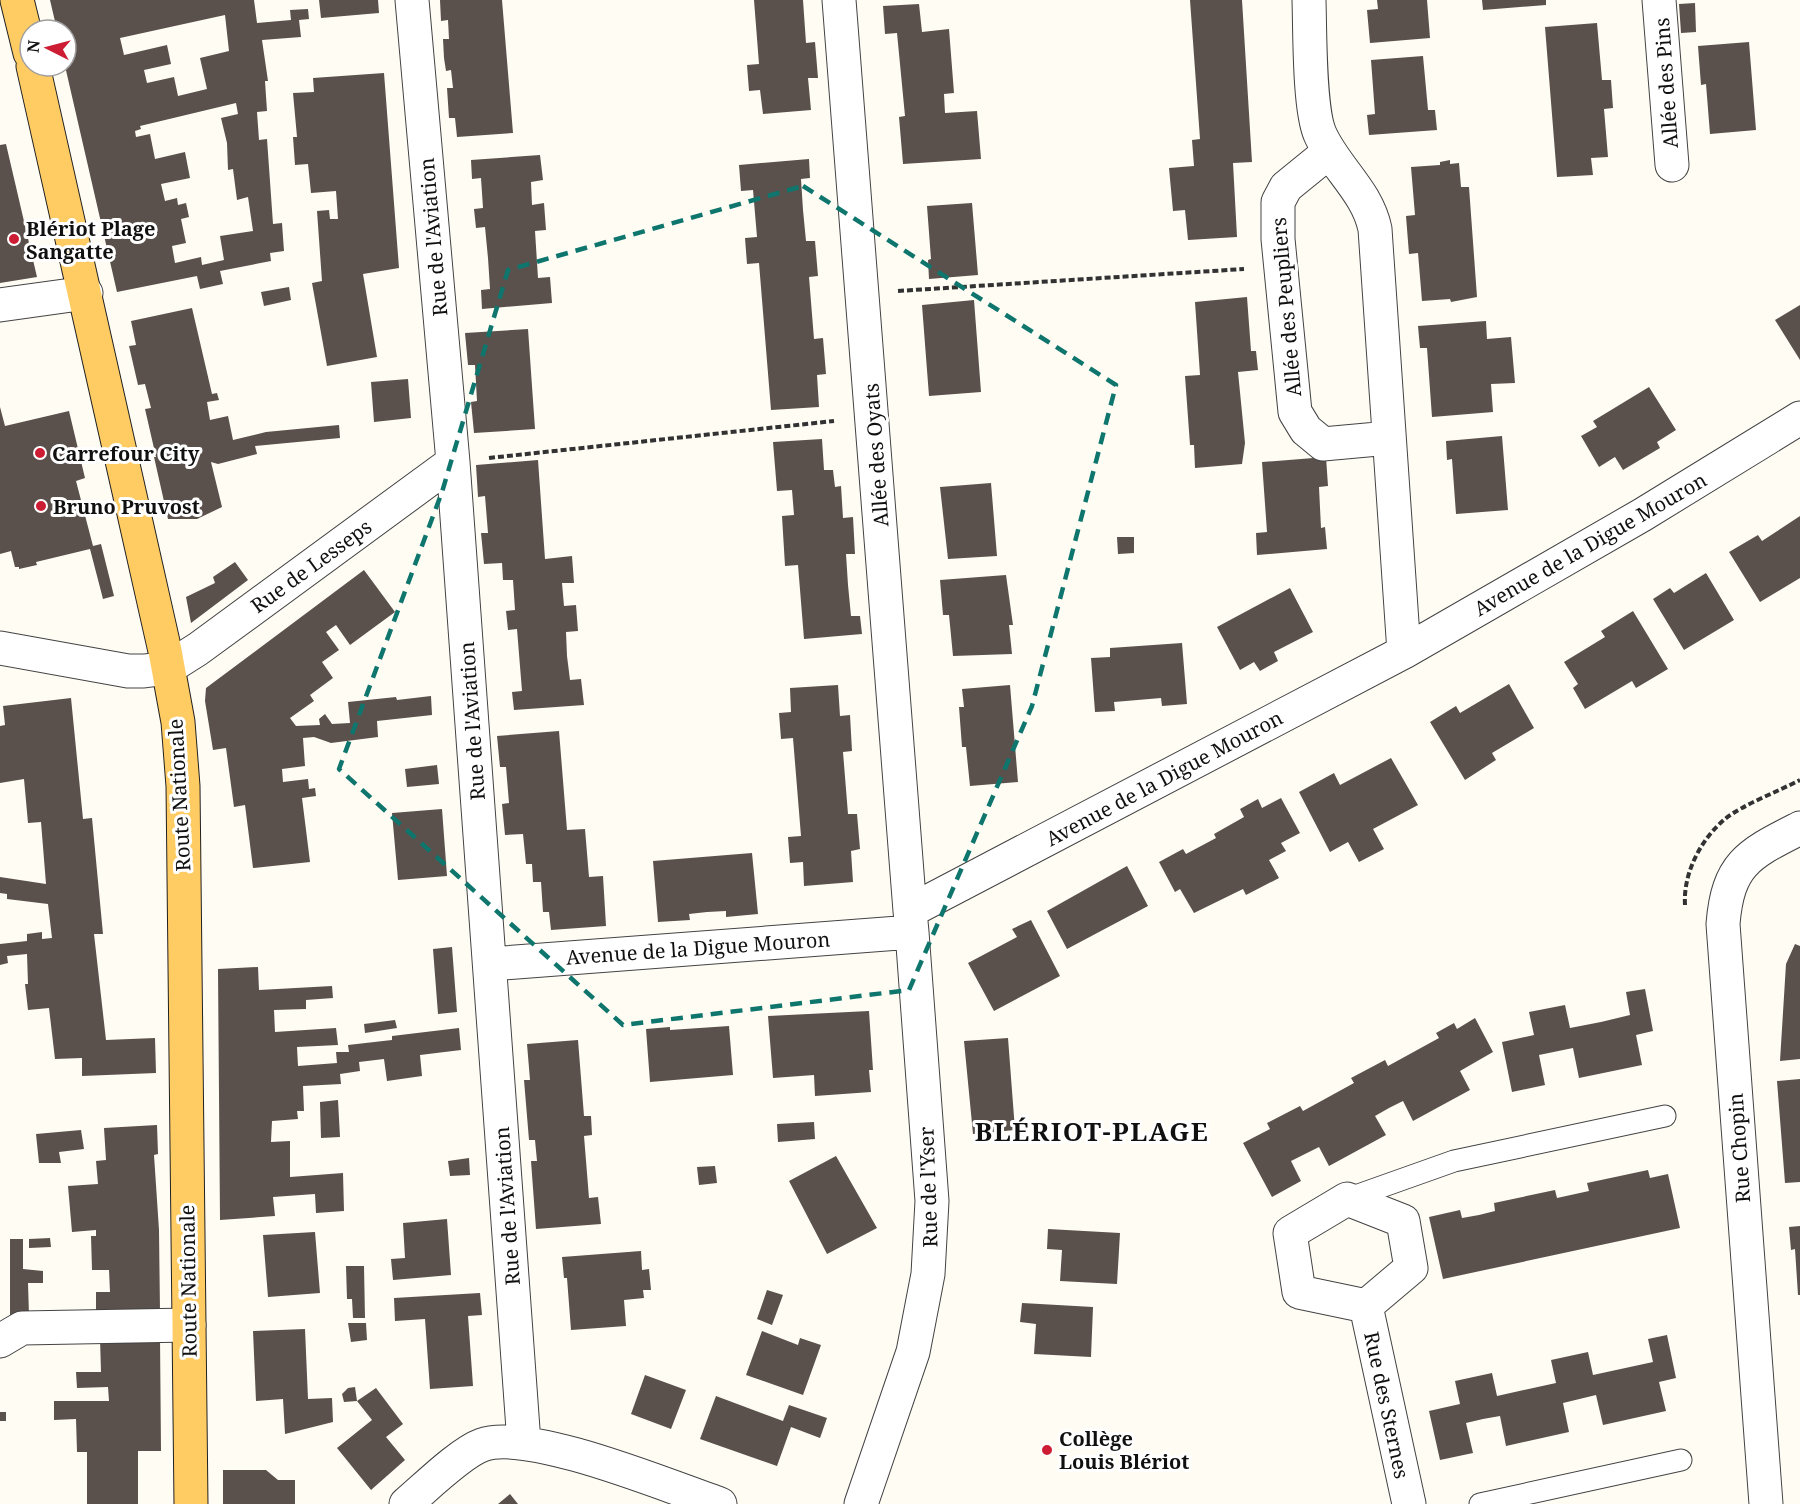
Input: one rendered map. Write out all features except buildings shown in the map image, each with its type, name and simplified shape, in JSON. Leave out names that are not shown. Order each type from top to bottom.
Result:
[{"type":"main road","points":[[12,4],[18,20]]},
{"type":"main road","name":"Route Nationale","points":[[36,78],[86,293],[178,722],[183,786],[191,1504]]},
{"type":"street","name":"Rue de l'Aviation","points":[[412,0],[453,462],[524,1443]]},
{"type":"street","name":"Allée des Oyats","points":[[838,0],[873,417],[911,921]]},
{"type":"street","points":[[1309,0],[1315,116],[1318,130],[1329,152],[1357,188],[1372,216],[1404,652]]},
{"type":"street","name":"Allée des Pins","points":[[1659,0],[1672,165]]},
{"type":"street","name":"Allée des Peupliers","points":[[1329,152],[1286,187],[1278,202],[1281,266],[1295,412],[1305,430],[1323,444],[1389,438]]},
{"type":"street","points":[[0,304],[86,293]]},
{"type":"street","name":"Avenue de la Digue Mouron","points":[[490,964],[911,921],[1404,652],[1642,515],[1800,417]]},
{"type":"street","name":"Rue de Lesseps","points":[[168,668],[198,649],[453,462]]},
{"type":"street","points":[[0,648],[128,671],[168,668]]},
{"type":"street","name":"Rue Chopin","points":[[1766,1504],[1723,924],[1730,883],[1739,867],[1773,842],[1800,828]]},
{"type":"street","name":"Rue de l'Yser","points":[[861,1504],[913,1352],[928,1274],[932,1201],[911,921]]},
{"type":"street","name":"Rue des Sternes","points":[[1347,1199],[1403,1221],[1411,1268],[1366,1306],[1299,1292],[1290,1233],[1347,1199]]},
{"type":"street","name":"Rue des Sternes","points":[[1366,1306],[1409,1504]]},
{"type":"street","points":[[0,1341],[22,1328],[189,1325]]},
{"type":"street","points":[[406,1504],[482,1445],[494,1442],[524,1443],[567,1451],[720,1504]]},
{"type":"lane","points":[[1347,1199],[1454,1161],[1665,1116]]},
{"type":"lane","points":[[1480,1504],[1681,1460]]},
{"type":"path","points":[[862,293],[1281,266]]},
{"type":"path","points":[[453,462],[873,417]]},
{"type":"highlighted area","points":[[803,186],[1116,385],[1032,706],[909,990],[623,1025],[339,769],[442,492],[508,270]]},
{"type":"place","name":"Blériot Plage Sangatte","points":[[14,239]]},
{"type":"place","name":"Carrefour City","points":[[40,453]]},
{"type":"place","name":"Bruno Pruvost","points":[[41,506]]},
{"type":"place","name":"Collège Louis Blériot","points":[[1047,1450]]},
{"type":"district","name":"BLÉRIOT-PLAGE","points":[[1092,1131]]}]
